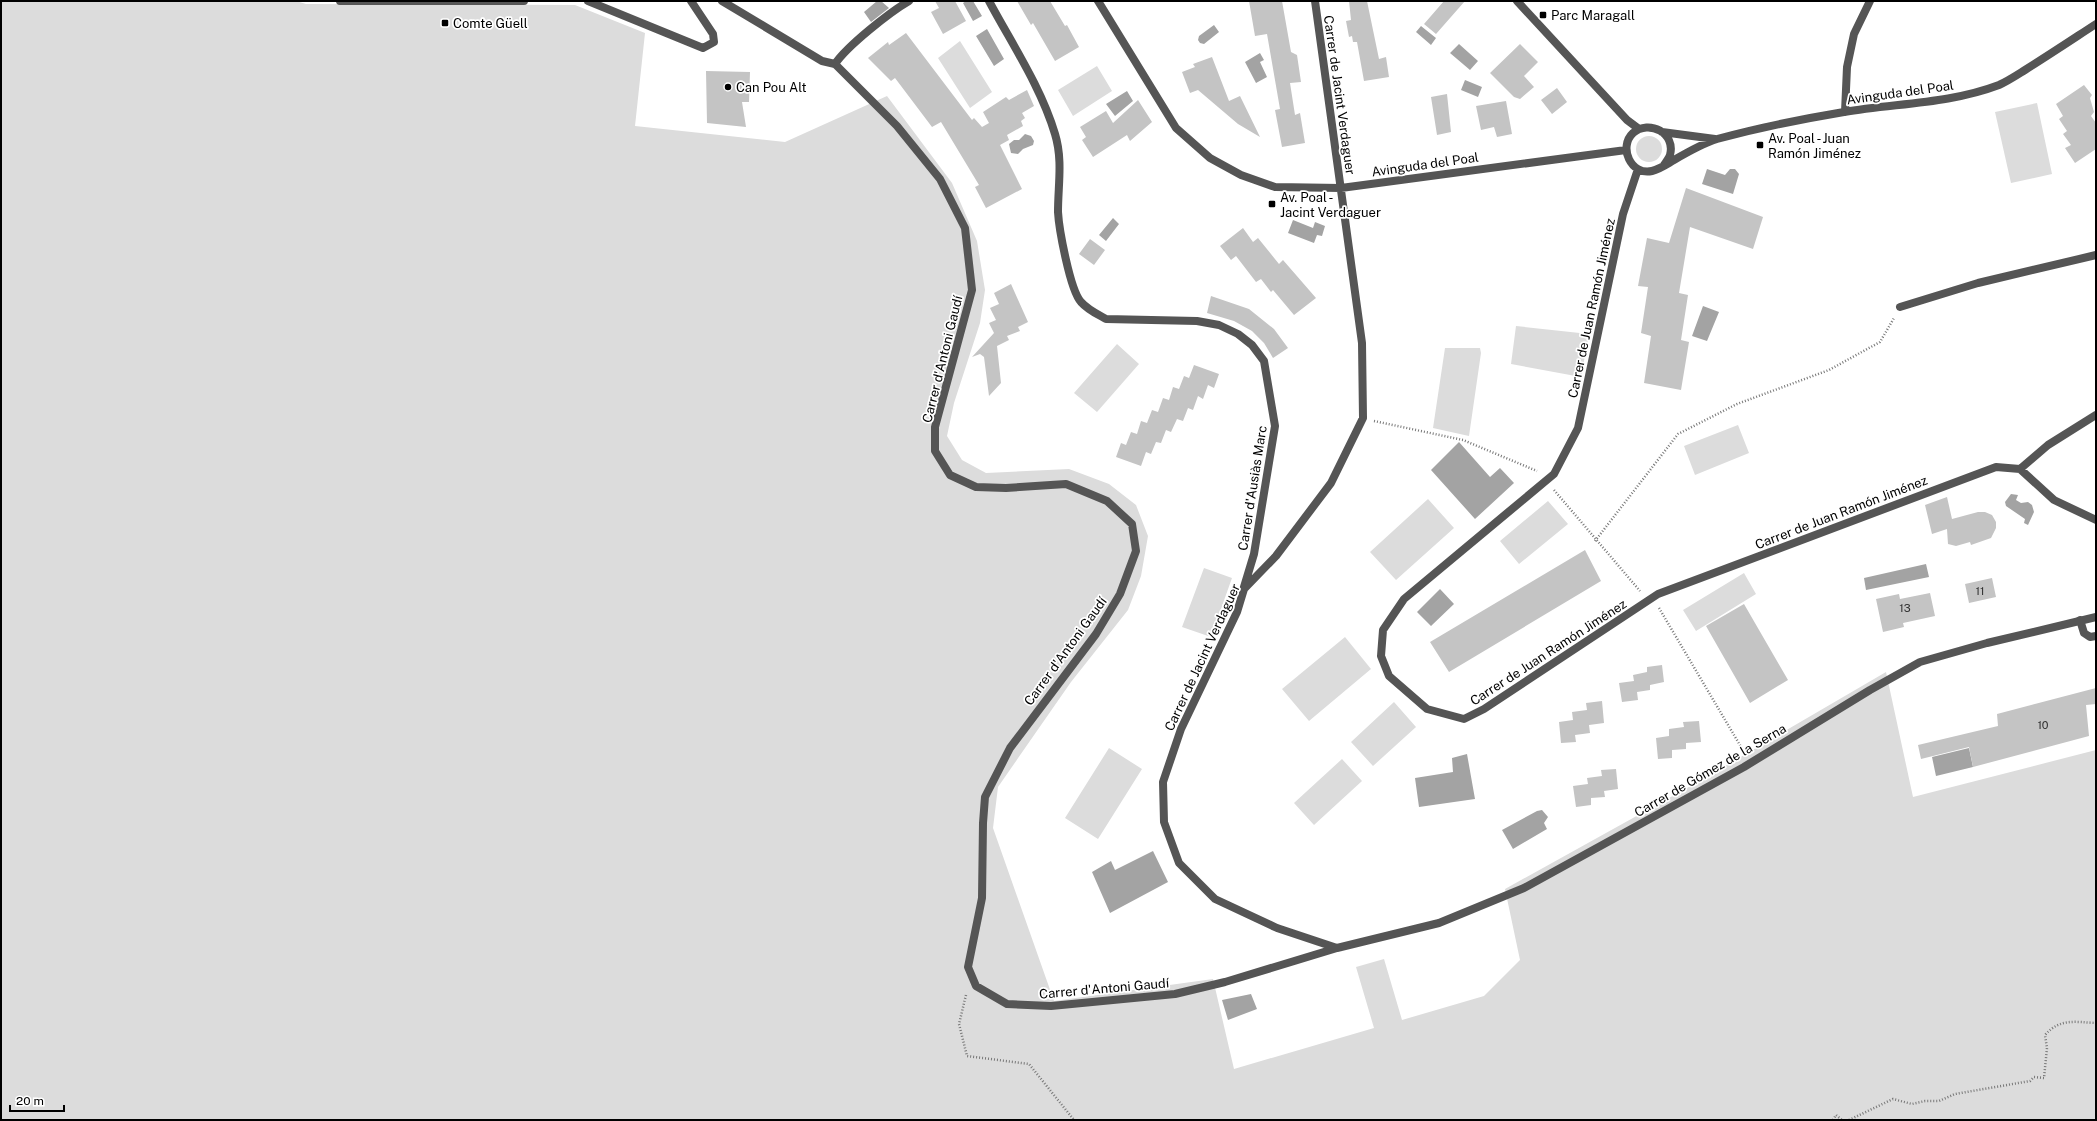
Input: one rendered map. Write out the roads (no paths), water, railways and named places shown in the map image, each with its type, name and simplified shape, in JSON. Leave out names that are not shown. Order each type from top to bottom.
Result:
[{"type":"street","points":[[340,1],[524,1]]},
{"type":"street","points":[[588,1],[703,48],[714,42],[713,34],[690,1]]},
{"type":"street","name":"Carrer d'Antoni Gaudí","points":[[722,1],[822,61],[836,64],[897,126],[935,173],[965,228],[972,290],[935,427],[936,451],[950,475],[976,487],[1006,488],[1066,484],[1107,501],[1132,524],[1136,551],[1120,594],[1096,634],[1010,748],[985,797],[983,823],[982,898],[968,967],[976,986],[1007,1004],[1051,1006],[1175,994],[1225,982],[1337,948]]},
{"type":"street","points":[[836,64],[847,50],[897,8],[909,1]]},
{"type":"street","name":"Carrer d'Ausiàs Marc","points":[[989,1],[1043,101],[1055,134],[1060,155],[1058,213],[1067,263],[1080,302],[1094,313],[1106,319],[1197,322],[1219,325],[1238,334],[1252,345],[1264,361],[1275,426],[1254,554],[1244,589]]},
{"type":"street","name":"Avinguda del Poal","points":[[1098,1],[1176,128],[1210,158],[1241,175],[1275,187],[1341,188],[1626,150]]},
{"type":"street","name":"Carrer de Jacint Verdaguer","points":[[1315,1],[1362,343],[1363,418],[1331,483],[1276,556],[1244,589],[1237,612],[1181,729],[1163,782],[1164,822],[1179,863],[1216,899],[1277,928],[1337,948]]},
{"type":"street","points":[[1517,1],[1624,116],[1638,129]]},
{"type":"street","points":[[1845,112],[1847,67],[1854,34],[1870,1]]},
{"type":"street","name":"Avinguda del Poal","points":[[1664,165],[1715,140],[1845,112],[1944,100],[2000,85],[2047,57],[2096,24]]},
{"type":"street","points":[[1655,128],[1662,132],[1670,142],[1670,154],[1664,165],[1650,172],[1638,169],[1630,161],[1626,150],[1627,141],[1638,129],[1655,128]]},
{"type":"street","name":"Avinguda del Poal","points":[[1662,132],[1715,140]]},
{"type":"street","name":"Carrer de Juan Ramón Jiménez","points":[[1638,169],[1622,214],[1578,428],[1554,474],[1404,599],[1383,630],[1381,656],[1389,676],[1427,709],[1464,720],[1484,709],[1650,599],[1996,467],[2020,469]]},
{"type":"street","points":[[1900,307],[1978,283],[2096,255]]},
{"type":"street","points":[[2096,415],[2048,445],[2020,469],[2054,500],[2096,520]]},
{"type":"street","name":"Carrer de Gómez de la Serna","points":[[1337,948],[1439,923],[1524,888],[1750,763],[1870,690],[1920,662],[2096,616]]},
{"type":"street","points":[[2080,620],[2084,633],[2090,637],[2096,636]]},
{"type":"place","name":"Parc Maragall","points":[[1543,15]]},
{"type":"place","name":"Comte Güell","points":[[445,23]]},
{"type":"place","name":"Can Pou Alt","points":[[728,87]]},
{"type":"place","name":"Av. Poal - Juan Ramón Jiménez","points":[[1760,145]]},
{"type":"place","name":"Av. Poal - Jacint Verdaguer","points":[[1272,204]]}]
